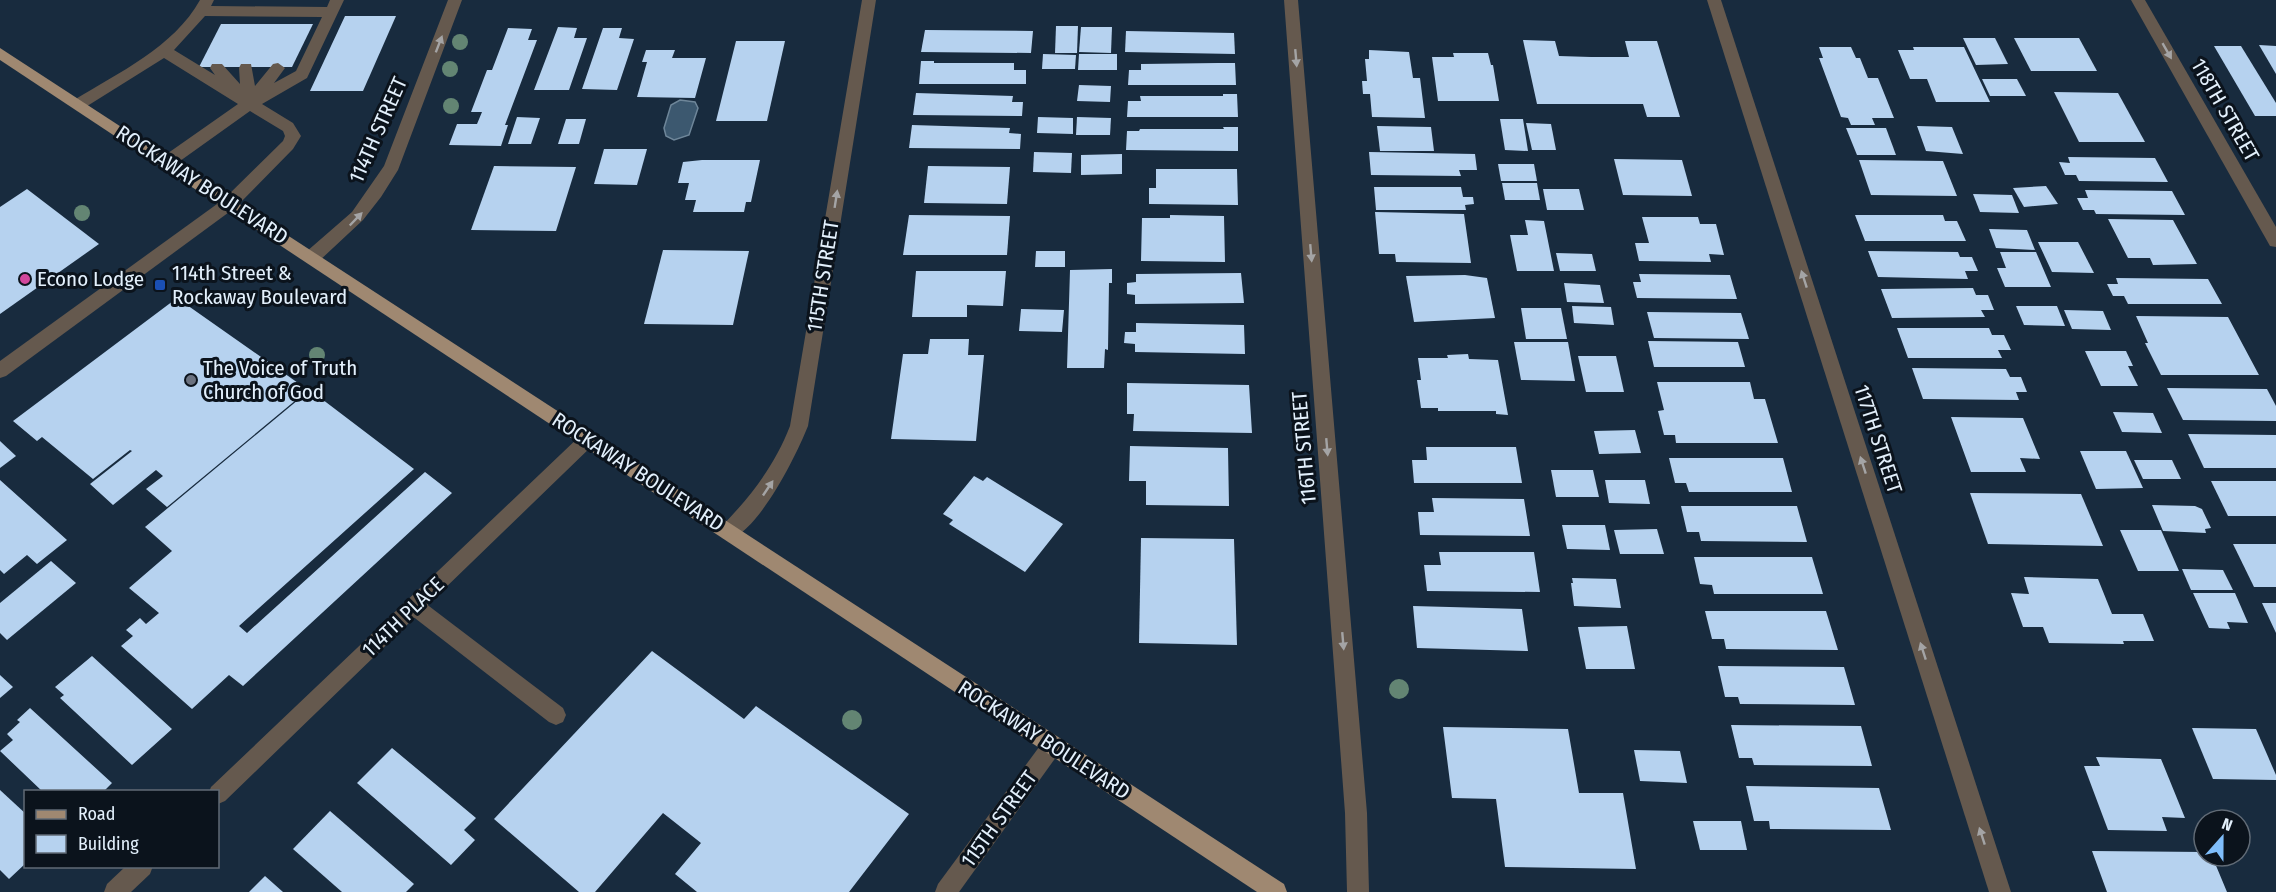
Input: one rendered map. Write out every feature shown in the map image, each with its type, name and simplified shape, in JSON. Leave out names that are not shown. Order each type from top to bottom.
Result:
[{"type":"main road","name":"ROCKAWAY BOULEVARD","points":[[0,53],[1275,892]]},
{"type":"street","name":"114TH STREET","points":[[312,257],[362,213],[392,166],[455,0]]},
{"type":"street","name":"115TH STREET","points":[[729,532],[762,497],[793,443],[799,426],[869,0]]},
{"type":"street","name":"116TH STREET","points":[[1291,0],[1356,813],[1358,892]]},
{"type":"street","name":"117TH STREET","points":[[1714,0],[2000,892]]},
{"type":"street","name":"118TH STREET","points":[[2138,0],[2276,242]]},
{"type":"street","points":[[79,104],[164,51],[204,5],[242,17],[270,18],[303,18],[334,6]]},
{"type":"street","points":[[168,162],[249,104],[302,74],[334,6]]},
{"type":"street","points":[[0,371],[230,203],[288,145],[293,136],[288,127],[164,51]]},
{"type":"street","points":[[217,68],[249,104]]},
{"type":"street","points":[[246,68],[249,104]]},
{"type":"street","points":[[249,104],[278,68]]},
{"type":"street","name":"114TH PLACE","points":[[219,793],[588,440]]},
{"type":"street","points":[[414,606],[556,715]]},
{"type":"street","name":"115TH STREET","points":[[946,892],[1052,746]]},
{"type":"street","points":[[116,892],[141,868]]},
{"type":"water","points":[[680,100],[695,102],[698,108],[689,135],[674,140],[666,136],[664,128],[671,105]]},
{"type":"building","points":[[345,16],[396,16],[363,91],[310,91]]},
{"type":"building","points":[[221,24],[313,24],[292,67],[199,67]]},
{"type":"building","points":[[1056,26],[1078,26],[1077,53],[1055,53]]},
{"type":"building","points":[[558,27],[577,28],[574,38],[587,38],[569,90],[534,90]]},
{"type":"building","points":[[1081,27],[1112,27],[1111,53],[1079,52]]},
{"type":"building","points":[[508,28],[532,29],[528,40],[537,40],[505,125],[508,125],[501,146],[449,145],[457,124],[477,124],[482,112],[471,112],[487,70],[492,70]]},
{"type":"building","points":[[603,28],[622,28],[619,38],[634,39],[617,90],[582,89]]},
{"type":"building","points":[[925,30],[1033,31],[1031,53],[921,52]]},
{"type":"building","points":[[1126,31],[1234,33],[1235,54],[1125,52]]},
{"type":"building","points":[[1963,38],[1995,38],[2008,64],[1976,65]]},
{"type":"building","points":[[2014,38],[2079,38],[2097,71],[2031,71]]},
{"type":"building","points":[[1523,40],[1555,41],[1559,56],[1591,57],[1629,57],[1625,41],[1657,41],[1680,117],[1647,117],[1643,104],[1537,104]]},
{"type":"building","points":[[736,41],[785,41],[767,121],[716,121]]},
{"type":"building","points":[[2259,45],[2276,46],[2276,74]]},
{"type":"building","points":[[2214,46],[2241,46],[2276,103],[2276,116],[2255,116]]},
{"type":"building","points":[[1819,47],[1851,47],[1856,58],[1860,58],[1868,78],[1878,78],[1894,118],[1872,118],[1875,125],[1851,125],[1848,118],[1841,117],[1819,58],[1823,58]]},
{"type":"building","points":[[1913,47],[1964,47],[1990,102],[1936,102],[1927,79],[1910,79],[1898,50],[1914,50]]},
{"type":"building","points":[[646,50],[675,50],[672,58],[706,58],[695,98],[637,97],[647,62],[642,62]]},
{"type":"building","points":[[1369,50],[1409,52],[1413,78],[1420,78],[1425,118],[1372,117],[1370,94],[1363,94],[1362,81],[1367,81],[1365,59],[1369,59]]},
{"type":"building","points":[[1453,53],[1488,53],[1491,65],[1493,65],[1499,101],[1438,101],[1432,57],[1454,57]]},
{"type":"building","points":[[1043,54],[1076,55],[1075,69],[1042,69]]},
{"type":"building","points":[[1079,54],[1117,54],[1117,70],[1078,70]]},
{"type":"building","points":[[921,61],[1014,63],[1014,70],[1026,70],[1026,84],[919,84]]},
{"type":"building","points":[[1235,63],[1236,85],[1128,85],[1129,70],[1141,70],[1141,64]]},
{"type":"building","points":[[1982,79],[2017,79],[2026,96],[1990,96]]},
{"type":"building","points":[[1079,85],[1111,86],[1110,102],[1077,101]]},
{"type":"building","points":[[2054,92],[2118,93],[2145,142],[2079,142]]},
{"type":"building","points":[[916,93],[1013,96],[1012,102],[1023,102],[1022,116],[913,115]]},
{"type":"building","points":[[1223,94],[1237,94],[1238,117],[1127,117],[1128,101],[1141,101],[1140,96],[1223,96]]},
{"type":"building","points":[[517,117],[540,118],[531,144],[508,144]]},
{"type":"building","points":[[1038,117],[1073,118],[1073,134],[1037,133]]},
{"type":"building","points":[[1077,117],[1111,118],[1110,135],[1076,135]]},
{"type":"building","points":[[566,119],[586,119],[579,144],[558,144]]},
{"type":"building","points":[[1500,119],[1523,119],[1528,151],[1505,150]]},
{"type":"building","points":[[1526,123],[1551,124],[1556,150],[1532,150]]},
{"type":"building","points":[[912,125],[1010,128],[1009,133],[1021,134],[1020,149],[909,148]]},
{"type":"building","points":[[1377,126],[1431,127],[1434,151],[1380,151]]},
{"type":"building","points":[[1917,126],[1952,127],[1963,154],[1926,151]]},
{"type":"building","points":[[1223,127],[1238,127],[1238,151],[1126,150],[1127,131],[1224,129]]},
{"type":"building","points":[[1846,128],[1886,128],[1896,155],[1857,155]]},
{"type":"building","points":[[604,149],[647,149],[637,185],[594,184]]},
{"type":"building","points":[[1034,152],[1072,153],[1071,173],[1033,172]]},
{"type":"building","points":[[1369,152],[1475,154],[1477,170],[1459,170],[1461,176],[1371,175]]},
{"type":"building","points":[[1122,154],[1122,174],[1081,175],[1081,155]]},
{"type":"building","points":[[2068,157],[2155,158],[2168,182],[2079,181],[2076,175],[2065,175],[2059,162],[2070,163]]},
{"type":"building","points":[[1614,159],[1682,160],[1692,196],[1623,195]]},
{"type":"building","points":[[760,160],[751,202],[746,202],[744,212],[693,212],[696,200],[685,200],[689,183],[678,183],[683,162]]},
{"type":"building","points":[[1859,160],[1943,161],[1957,196],[1871,195]]},
{"type":"building","points":[[1498,164],[1534,164],[1537,181],[1501,181]]},
{"type":"building","points":[[494,166],[576,167],[556,231],[471,230]]},
{"type":"building","points":[[928,166],[1010,167],[1007,204],[924,203]]},
{"type":"building","points":[[1156,169],[1237,169],[1238,205],[1149,204],[1149,188],[1156,188]]},
{"type":"building","points":[[1502,183],[1537,183],[1540,200],[1505,200]]},
{"type":"building","points":[[2046,186],[2058,204],[2024,207],[2013,188]]},
{"type":"building","points":[[1374,187],[1461,187],[1463,197],[1473,197],[1474,204],[1465,205],[1466,210],[1376,210]]},
{"type":"building","name":"Econo Lodge","points":[[27,189],[99,244],[0,314],[0,207]]},
{"type":"building","points":[[1543,189],[1579,189],[1584,210],[1547,210]]},
{"type":"building","points":[[2085,190],[2172,191],[2185,215],[2096,214],[2094,210],[2083,210],[2077,198],[2088,198]]},
{"type":"building","points":[[1973,194],[2012,195],[2019,213],[1980,212]]},
{"type":"building","points":[[1375,212],[1464,214],[1471,263],[1396,262],[1395,254],[1379,254]]},
{"type":"building","points":[[909,215],[1010,216],[1007,255],[903,255]]},
{"type":"building","points":[[1170,215],[1224,216],[1225,262],[1141,261],[1142,218],[1170,218]]},
{"type":"building","points":[[1855,215],[1943,215],[1945,221],[1957,221],[1966,241],[1865,241]]},
{"type":"building","points":[[1642,217],[1698,217],[1700,224],[1716,224],[1724,255],[1709,254],[1711,262],[1639,261],[1635,243],[1649,243]]},
{"type":"building","points":[[2108,219],[2173,220],[2197,264],[2153,265],[2150,258],[2128,258]]},
{"type":"building","points":[[1525,220],[1544,221],[1554,271],[1517,271],[1510,235],[1528,235]]},
{"type":"building","points":[[1989,229],[2027,230],[2035,250],[1996,248]]},
{"type":"building","points":[[2038,242],[2078,242],[2094,273],[2052,272]]},
{"type":"building","points":[[663,250],[749,251],[733,325],[644,324]]},
{"type":"building","points":[[1036,251],[1065,251],[1065,267],[1035,267]]},
{"type":"building","points":[[1868,251],[1958,252],[1960,257],[1972,257],[1978,271],[1965,271],[1968,279],[1878,277]]},
{"type":"building","points":[[2000,252],[2036,252],[2051,287],[2005,287],[1997,268],[2006,268]]},
{"type":"building","points":[[1556,253],[1592,254],[1596,271],[1560,271]]},
{"type":"building","points":[[1112,269],[1112,283],[1109,283],[1108,350],[1105,349],[1104,368],[1067,368],[1070,270]]},
{"type":"building","points":[[916,271],[1006,271],[1003,306],[967,305],[967,317],[912,317]]},
{"type":"building","points":[[1241,273],[1244,303],[1135,304],[1135,295],[1127,294],[1127,283],[1136,282],[1136,274]]},
{"type":"building","points":[[1639,274],[1730,275],[1737,299],[1637,298],[1633,282],[1641,282]]},
{"type":"building","points":[[1465,275],[1487,278],[1495,318],[1414,322],[1406,276]]},
{"type":"building","points":[[2116,278],[2208,279],[2222,304],[2128,304],[2124,296],[2113,296],[2107,284],[2118,284]]},
{"type":"building","points":[[1564,283],[1600,285],[1604,303],[1567,302]]},
{"type":"building","points":[[1973,288],[1976,295],[1988,295],[1994,310],[1981,310],[1985,317],[1892,318],[1881,289]]},
{"type":"building","points":[[177,298],[308,390],[167,507],[146,489],[163,476],[156,470],[113,505],[90,484],[132,451],[130,450],[93,479],[42,437],[37,441],[13,421]]},
{"type":"building","points":[[1572,306],[1611,307],[1614,325],[1574,323]]},
{"type":"building","points":[[2016,306],[2057,306],[2065,326],[2024,325]]},
{"type":"building","points":[[1521,308],[1561,308],[1567,339],[1526,339]]},
{"type":"building","points":[[1021,309],[1064,310],[1062,332],[1019,331]]},
{"type":"building","points":[[2064,310],[2103,311],[2111,330],[2072,329]]},
{"type":"building","points":[[1647,312],[1741,313],[1749,339],[1654,338]]},
{"type":"building","points":[[2136,316],[2228,317],[2259,375],[2161,375],[2145,343],[2148,343]]},
{"type":"building","points":[[1136,323],[1244,325],[1245,354],[1135,352],[1135,344],[1124,343],[1125,332],[1136,332]]},
{"type":"building","points":[[1897,328],[1989,328],[1992,335],[2004,335],[2011,350],[1998,350],[2002,358],[1908,358]]},
{"type":"building","points":[[930,339],[969,339],[968,355],[984,355],[976,441],[891,439],[903,354],[928,354]]},
{"type":"building","points":[[1648,341],[1738,342],[1745,367],[1654,367]]},
{"type":"building","points":[[1514,342],[1568,342],[1575,381],[1521,380]]},
{"type":"building","points":[[2085,351],[2126,351],[2133,366],[2128,366],[2138,386],[2101,386]]},
{"type":"building","points":[[1468,354],[1469,359],[1498,360],[1508,415],[1496,414],[1496,411],[1438,411],[1438,408],[1421,408],[1417,380],[1421,380],[1418,358],[1448,358],[1447,355]]},
{"type":"building","points":[[1578,356],[1616,356],[1624,392],[1586,392]]},
{"type":"building","points":[[1912,368],[2006,369],[2010,377],[2021,377],[2027,392],[2016,392],[2019,400],[1923,399]]},
{"type":"building","points":[[1657,382],[1750,382],[1754,399],[1765,399],[1778,443],[1676,443],[1675,435],[1664,435],[1658,411],[1664,410]]},
{"type":"building","points":[[1127,383],[1249,385],[1252,433],[1133,431],[1134,414],[1127,414]]},
{"type":"building","points":[[2167,388],[2267,389],[2276,406],[2276,421],[2183,420]]},
{"type":"building","points":[[310,390],[414,469],[239,626],[247,633],[425,472],[452,493],[243,686],[229,675],[192,709],[121,646],[133,636],[126,630],[140,618],[146,624],[159,613],[129,588],[172,551],[145,527]]},
{"type":"building","points":[[2113,412],[2153,413],[2162,433],[2122,432]]},
{"type":"building","points":[[1951,417],[2023,418],[2040,459],[2020,458],[2026,472],[1971,472]]},
{"type":"building","points":[[1635,430],[1641,453],[1599,454],[1594,431]]},
{"type":"building","points":[[2188,434],[2276,435],[2276,468],[2204,468]]},
{"type":"building","points":[[0,441],[16,456],[0,468]]},
{"type":"building","points":[[1130,446],[1228,448],[1229,506],[1146,505],[1146,481],[1129,481]]},
{"type":"building","points":[[1426,447],[1516,447],[1522,483],[1414,483],[1412,460],[1427,460]]},
{"type":"building","points":[[2080,451],[2126,451],[2143,488],[2096,489]]},
{"type":"building","points":[[1669,458],[1783,458],[1792,492],[1689,492],[1686,483],[1675,483]]},
{"type":"building","points":[[2134,460],[2172,460],[2181,479],[2143,479]]},
{"type":"building","points":[[1551,470],[1593,470],[1599,497],[1556,497]]},
{"type":"building","points":[[974,476],[983,481],[987,477],[1063,524],[1025,572],[949,524],[953,520],[943,514]]},
{"type":"building","points":[[0,480],[67,540],[37,564],[27,555],[4,574],[0,570]]},
{"type":"building","points":[[1605,480],[1645,480],[1650,504],[1609,503]]},
{"type":"building","points":[[2211,481],[2276,481],[2276,516],[2228,516]]},
{"type":"building","points":[[1970,493],[2081,494],[2103,546],[1988,544]]},
{"type":"building","points":[[1432,498],[1524,499],[1530,536],[1420,535],[1418,512],[1434,512]]},
{"type":"building","points":[[2152,505],[2195,506],[2202,509],[2211,528],[2205,529],[2206,533],[2163,531]]},
{"type":"building","points":[[1681,506],[1797,506],[1807,542],[1701,541],[1699,532],[1687,532]]},
{"type":"building","points":[[1562,525],[1605,525],[1610,550],[1567,549]]},
{"type":"building","points":[[1657,529],[1664,554],[1620,554],[1614,530]]},
{"type":"building","points":[[2120,530],[2161,530],[2179,571],[2138,571]]},
{"type":"building","points":[[1141,538],[1234,539],[1237,645],[1139,643]]},
{"type":"building","points":[[2233,544],[2276,544],[2276,587],[2254,587]]},
{"type":"building","points":[[1439,552],[1534,552],[1540,592],[1427,591],[1424,565],[1441,565]]},
{"type":"building","points":[[1694,557],[1812,557],[1823,594],[1714,594],[1712,585],[1700,584]]},
{"type":"building","points":[[51,561],[76,583],[7,640],[0,633],[0,603]]},
{"type":"building","points":[[2182,569],[2223,570],[2233,590],[2191,590]]},
{"type":"building","points":[[2024,577],[2098,579],[2112,614],[2143,614],[2154,641],[2123,641],[2124,644],[2049,643],[2043,627],[2023,627],[2011,593],[2029,594]]},
{"type":"building","points":[[1572,578],[1616,579],[1621,608],[1574,606]]},
{"type":"building","points":[[2193,593],[2235,593],[2248,623],[2227,622],[2230,629],[2209,628]]},
{"type":"building","points":[[2262,603],[2276,603],[2276,633]]},
{"type":"building","points":[[1413,606],[1522,609],[1528,651],[1417,648]]},
{"type":"building","points":[[1705,611],[1826,611],[1838,650],[1726,649],[1724,639],[1712,639]]},
{"type":"building","points":[[1627,626],[1635,669],[1586,669],[1578,627]]},
{"type":"building","points":[[652,651],[744,719],[756,706],[909,814],[849,892],[697,892],[675,874],[701,843],[663,813],[595,892],[579,892],[494,819]]},
{"type":"building","points":[[92,656],[172,729],[132,765],[60,698],[64,695],[55,687]]},
{"type":"building","points":[[1718,666],[1844,667],[1855,705],[1740,704],[1738,697],[1725,697]]},
{"type":"building","points":[[0,675],[13,687],[0,698]]},
{"type":"building","points":[[30,708],[112,783],[105,790],[41,790],[0,751],[13,740],[7,734],[20,722],[17,720]]},
{"type":"building","points":[[1731,725],[1861,726],[1872,766],[1754,765],[1752,758],[1739,758]]},
{"type":"building","points":[[1443,727],[1568,729],[1579,793],[1623,793],[1636,869],[1505,867],[1496,799],[1452,798]]},
{"type":"building","points":[[2192,728],[2256,729],[2276,775],[2276,780],[2213,779]]},
{"type":"building","points":[[392,748],[476,818],[464,830],[475,840],[451,865],[357,783]]},
{"type":"building","points":[[1634,750],[1680,751],[1687,783],[1640,781]]},
{"type":"building","points":[[2096,757],[2161,759],[2185,818],[2162,817],[2167,831],[2108,830],[2084,766],[2100,766]]},
{"type":"building","points":[[1746,786],[1879,788],[1891,830],[1770,829],[1769,821],[1754,821]]},
{"type":"building","points":[[0,790],[24,812],[24,865],[9,879],[0,870]]},
{"type":"building","points":[[330,811],[414,884],[406,892],[342,892],[293,849]]},
{"type":"building","points":[[1693,821],[1741,821],[1747,850],[1700,850]]},
{"type":"building","points":[[2092,851],[2192,852],[2192,868],[2217,868],[2227,892],[2107,892]]},
{"type":"building","points":[[265,876],[283,892],[249,892]]},
{"type":"place","name":"Econo Lodge","points":[[25,279]]},
{"type":"place","name":"114th Street & Rockaway Boulevard","points":[[160,285]]},
{"type":"place","name":"The Voice of Truth Church of God","points":[[191,380]]}]
